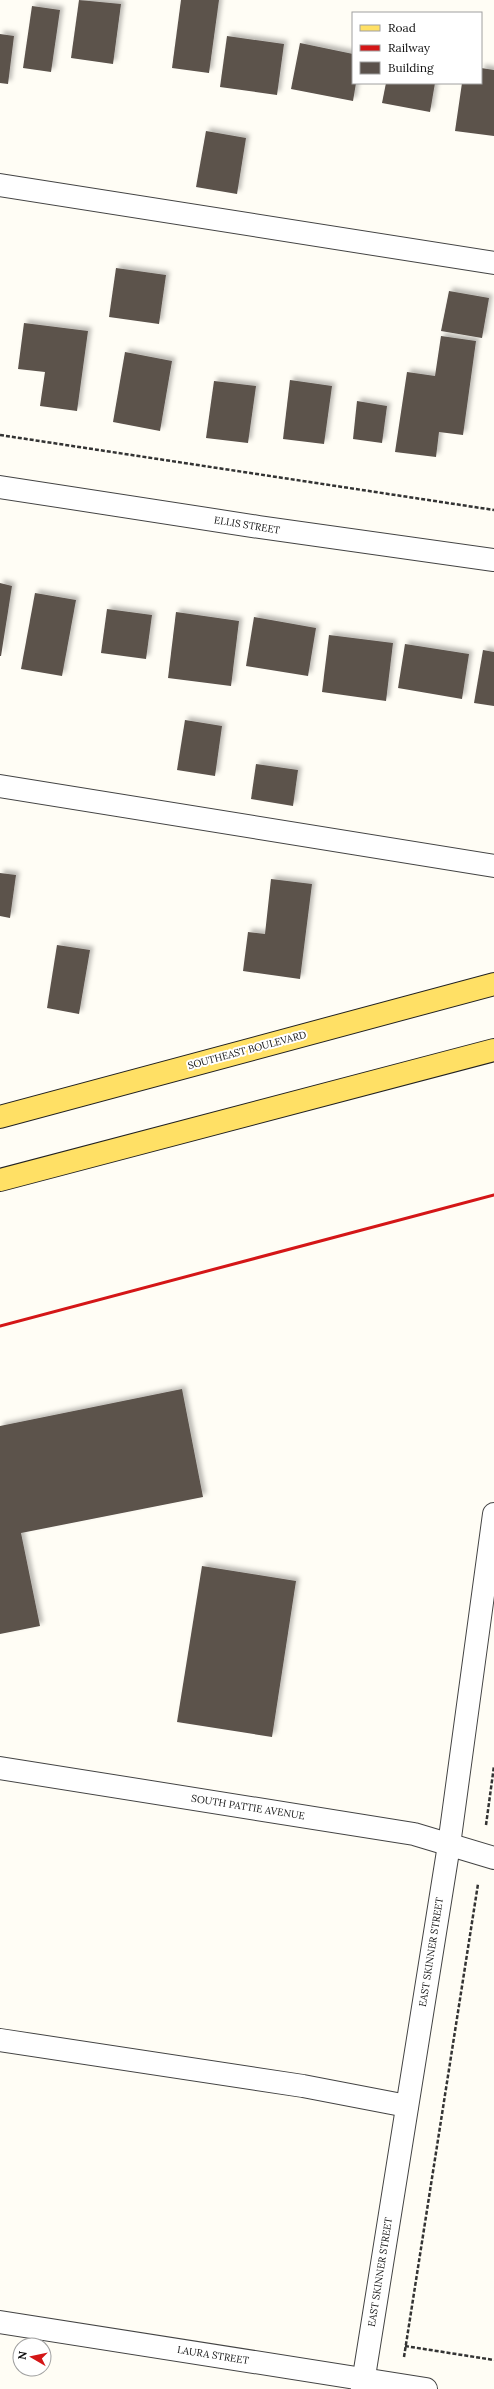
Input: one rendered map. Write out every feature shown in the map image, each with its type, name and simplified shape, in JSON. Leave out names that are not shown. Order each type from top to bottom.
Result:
[{"type":"main road","name":"SOUTHEAST BOULEVARD","points":[[0,1117],[494,984]]},
{"type":"main road","points":[[0,1180],[494,1050]]},
{"type":"street","points":[[0,185],[494,263]]},
{"type":"street","name":"ELLIS STREET","points":[[0,487],[259,527],[494,560]]},
{"type":"street","points":[[0,786],[494,866]]},
{"type":"street","name":"EAST SKINNER STREET","points":[[363,2384],[449,1845],[494,1514]]},
{"type":"street","name":"SOUTH PATTIE AVENUE","points":[[0,1768],[414,1834],[488,1857]]},
{"type":"street","points":[[0,2040],[304,2086],[407,2106]]},
{"type":"street","name":"LAURA STREET","points":[[0,2322],[363,2384],[399,2385],[426,2389]]},
{"type":"path","points":[[0,435],[494,510]]},
{"type":"path","points":[[399,2385],[488,1857],[494,1766]]},
{"type":"path","points":[[405,2346],[494,2360]]},
{"type":"building","points":[[79,0],[121,4],[113,64],[71,58]]},
{"type":"building","points":[[181,0],[219,0],[209,73],[172,68]]},
{"type":"building","points":[[32,6],[60,10],[51,72],[23,68]]},
{"type":"building","points":[[0,34],[14,36],[8,84],[0,83]]},
{"type":"building","points":[[227,36],[284,44],[277,95],[220,87]]},
{"type":"building","points":[[300,43],[352,54],[352,84],[356,84],[353,101],[291,89]]},
{"type":"building","points":[[482,68],[494,70],[494,136],[455,131],[462,84],[482,84]]},
{"type":"building","points":[[386,84],[435,84],[430,112],[382,103]]},
{"type":"building","points":[[206,131],[246,138],[237,194],[196,187]]},
{"type":"building","points":[[116,268],[166,275],[159,324],[109,317]]},
{"type":"building","points":[[449,291],[489,298],[482,338],[441,331]]},
{"type":"building","points":[[24,323],[88,331],[77,411],[40,406],[45,372],[18,369]]},
{"type":"building","points":[[441,336],[476,341],[463,435],[439,432],[436,457],[395,452],[407,372],[435,376]]},
{"type":"building","points":[[125,352],[172,361],[160,431],[113,422]]},
{"type":"building","points":[[290,380],[332,386],[324,444],[283,439]]},
{"type":"building","points":[[214,381],[256,386],[248,443],[206,438]]},
{"type":"building","points":[[357,401],[387,406],[382,443],[353,439]]},
{"type":"building","points":[[0,583],[12,586],[1,656],[0,656]]},
{"type":"building","points":[[35,593],[76,600],[62,676],[21,669]]},
{"type":"building","points":[[107,609],[152,615],[146,659],[101,653]]},
{"type":"building","points":[[176,612],[239,621],[231,686],[168,678]]},
{"type":"building","points":[[254,617],[316,628],[308,676],[246,666]]},
{"type":"building","points":[[329,635],[393,643],[386,701],[322,692]]},
{"type":"building","points":[[405,644],[469,654],[462,699],[398,688]]},
{"type":"building","points":[[483,650],[494,652],[494,706],[474,703]]},
{"type":"building","points":[[185,720],[222,726],[215,776],[177,770]]},
{"type":"building","points":[[256,764],[298,770],[293,806],[251,799]]},
{"type":"building","points":[[0,873],[16,875],[10,918],[0,916]]},
{"type":"building","points":[[271,879],[312,884],[300,979],[243,971],[248,932],[265,934]]},
{"type":"building","points":[[57,945],[90,950],[79,1014],[47,1008]]},
{"type":"building","points":[[182,1389],[203,1497],[21,1533],[40,1626],[0,1634],[0,1426]]},
{"type":"building","points":[[202,1566],[296,1581],[272,1737],[177,1722]]},
{"type":"railway","points":[[0,1326],[494,1195]]}]
